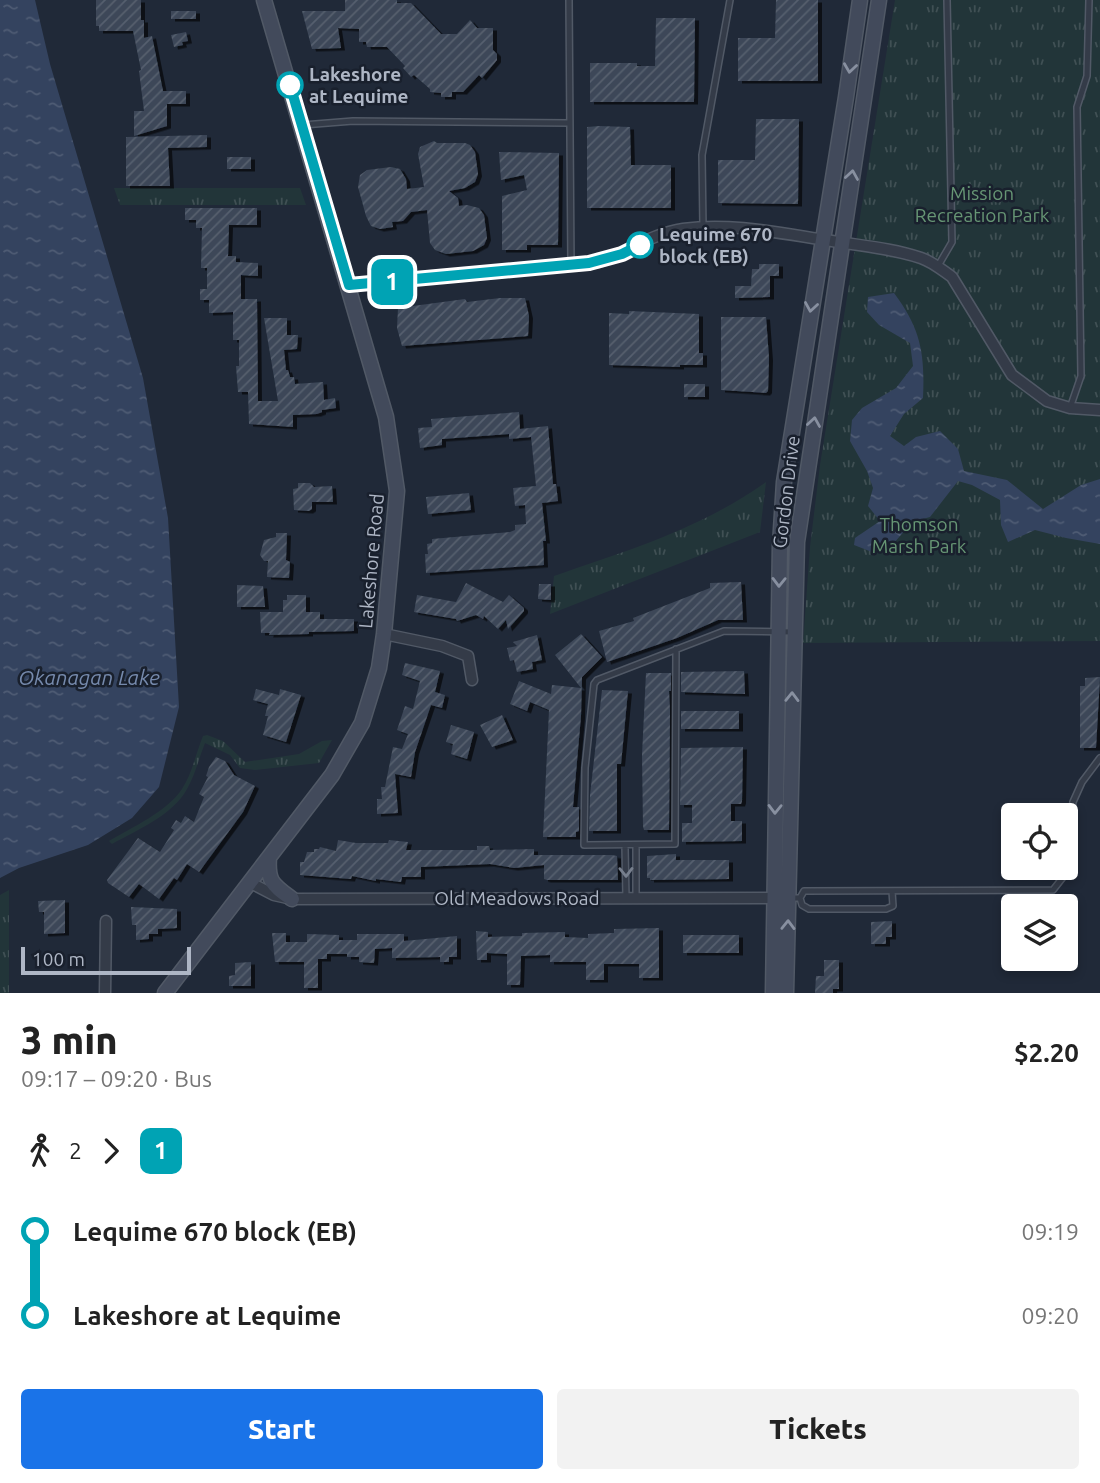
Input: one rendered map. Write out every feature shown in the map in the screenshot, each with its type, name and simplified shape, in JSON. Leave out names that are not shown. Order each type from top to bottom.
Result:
[{"type":"main road","name":"Lakeshore Road","points":[[165,993],[332,775],[362,723],[379,668],[384,634],[397,491],[386,417],[264,0]]},
{"type":"main road","name":"Gordon Drive","points":[[773,993],[787,898],[778,632],[784,482],[860,0]]},
{"type":"main road","name":"Gordon Drive","points":[[786,993],[797,542],[879,0]]},
{"type":"main road","points":[[269,857],[270,880],[292,898]]},
{"type":"street","points":[[349,285],[599,262],[680,229],[703,227],[884,247],[922,258],[952,277],[1012,375],[1047,401],[1070,408],[1100,410]]},
{"type":"street","points":[[384,634],[442,646],[468,656],[472,680]]},
{"type":"street","name":"Old Meadows Road","points":[[249,882],[274,895],[292,898],[787,898]]},
{"type":"street","points":[[105,993],[106,922]]},
{"type":"lane","points":[[569,0],[571,266]]},
{"type":"lane","points":[[703,227],[702,155],[730,0]]},
{"type":"lane","points":[[938,266],[952,242],[947,0]]},
{"type":"lane","points":[[1070,408],[1081,376],[1077,107],[1088,68],[1089,0]]},
{"type":"lane","points":[[302,125],[353,121],[569,123]]},
{"type":"lane","points":[[676,649],[675,845],[584,845],[585,768],[594,684],[597,680],[676,649],[724,631],[794,632]]},
{"type":"lane","points":[[1073,803],[1082,782],[1100,758]]},
{"type":"lane","points":[[625,846],[631,898]]},
{"type":"lane","points":[[631,898],[636,846]]},
{"type":"lane","points":[[787,898],[804,891],[1053,890],[1061,880]]},
{"type":"lane","points":[[787,898],[809,909],[886,909],[893,906],[892,891]]},
{"type":"green space","points":[[895,0],[1100,0],[1100,641],[803,643],[810,547],[820,465]]},
{"type":"green space","points":[[114,188],[300,188],[306,205],[120,205]]},
{"type":"green space","points":[[766,482],[760,532],[550,614],[554,576],[690,526]]},
{"type":"green space","points":[[203,736],[223,741],[245,762],[299,754],[322,741],[332,740],[319,763],[255,770],[240,768],[230,755],[205,743],[187,789],[173,807],[154,821],[112,844],[109,841],[168,805],[176,797],[189,777]]},
{"type":"green space","points":[[9,890],[9,993],[0,993],[0,895]]},
{"type":"water","name":"Okanagan Lake","points":[[0,0],[35,0],[50,64],[143,378],[168,518],[179,707],[159,787],[132,818],[88,845],[19,868],[0,878]]},
{"type":"water","points":[[894,293],[916,330],[922,355],[923,398],[904,414],[890,436],[904,446],[916,437],[940,431],[958,449],[964,471],[1007,480],[1043,509],[1081,485],[1100,479],[1100,544],[1035,530],[1008,542],[1001,525],[1000,500],[972,485],[958,481],[930,517],[912,522],[894,543],[872,552],[854,545],[855,538],[880,521],[868,506],[873,488],[850,441],[852,420],[862,408],[896,388],[913,366],[910,343],[879,325],[867,312],[868,297]]},
{"type":"building","points":[[96,0],[141,0],[144,38],[152,36],[163,91],[186,91],[186,104],[167,104],[167,126],[134,136],[134,111],[144,111],[141,70],[133,31],[99,31],[99,26],[96,26]]},
{"type":"building","points":[[345,0],[397,0],[397,3],[411,3],[441,34],[457,34],[470,20],[477,28],[493,28],[493,50],[497,54],[497,60],[482,78],[479,75],[463,92],[452,92],[452,97],[441,97],[441,93],[430,92],[414,75],[411,77],[403,68],[405,66],[387,47],[367,47],[366,42],[359,42],[359,29],[338,28],[341,48],[312,49],[302,11],[345,11]]},
{"type":"building","points":[[776,0],[818,0],[818,81],[738,81],[738,38],[775,38]]},
{"type":"building","points":[[171,11],[196,11],[196,19],[171,19]]},
{"type":"building","points":[[656,18],[695,18],[694,102],[590,102],[590,63],[637,63],[637,66],[655,66]]},
{"type":"building","points":[[186,32],[188,41],[174,47],[171,35]]},
{"type":"building","points":[[756,119],[799,119],[798,204],[718,203],[718,160],[755,160]]},
{"type":"building","points":[[587,127],[630,127],[631,165],[671,165],[671,208],[587,208]]},
{"type":"building","points":[[207,135],[207,147],[168,148],[170,186],[126,186],[126,137]]},
{"type":"building","points":[[434,141],[465,143],[475,152],[478,174],[475,182],[465,188],[449,191],[458,198],[459,206],[479,208],[484,215],[487,238],[484,245],[473,251],[446,254],[435,250],[430,243],[427,210],[411,212],[403,221],[392,222],[393,227],[380,229],[371,226],[366,216],[358,187],[360,175],[367,170],[391,167],[400,169],[406,179],[407,189],[424,187],[418,154],[420,147]]},
{"type":"building","points":[[499,152],[559,153],[558,245],[527,245],[527,250],[502,250],[502,196],[527,190],[524,175],[501,180]]},
{"type":"building","points":[[227,157],[251,157],[251,169],[227,169]]},
{"type":"building","points":[[185,208],[257,208],[257,225],[229,225],[228,256],[236,256],[236,262],[258,263],[258,276],[241,275],[241,299],[257,299],[258,401],[278,401],[264,318],[287,318],[287,335],[298,335],[297,349],[284,350],[286,370],[290,377],[294,377],[295,384],[323,382],[324,400],[335,398],[336,408],[322,410],[317,414],[293,415],[293,427],[249,424],[248,392],[238,392],[236,366],[239,366],[239,340],[233,340],[233,312],[209,313],[209,300],[200,300],[200,289],[207,289],[207,268],[201,268],[202,228],[196,228],[196,220],[185,220]]},
{"type":"building","points":[[759,264],[779,264],[779,276],[770,276],[770,297],[735,298],[735,286],[751,286],[752,269],[759,269]]},
{"type":"building","points":[[525,298],[529,316],[528,336],[402,346],[397,328],[398,308],[465,299],[467,302]]},
{"type":"building","points":[[629,311],[699,314],[699,353],[703,353],[703,365],[609,365],[609,313],[629,314]]},
{"type":"building","points":[[721,317],[766,317],[769,358],[766,393],[721,390]]},
{"type":"building","points":[[684,384],[705,384],[705,397],[684,397]]},
{"type":"building","points":[[519,412],[520,429],[548,426],[553,484],[556,484],[558,501],[542,503],[546,541],[543,541],[544,565],[426,573],[425,554],[428,554],[427,544],[432,543],[432,539],[510,532],[515,530],[515,525],[526,524],[525,505],[515,506],[513,488],[536,486],[531,437],[509,439],[509,434],[442,439],[442,445],[420,448],[418,428],[432,427],[431,419]]},
{"type":"building","points":[[298,483],[310,483],[314,487],[332,486],[333,502],[312,502],[312,509],[309,511],[294,510],[293,489],[298,488]]},
{"type":"building","points":[[469,493],[471,510],[428,514],[426,497]]},
{"type":"building","points":[[276,533],[287,533],[286,560],[290,562],[289,578],[267,577],[268,561],[264,561],[260,555],[264,540],[276,537]]},
{"type":"building","points":[[741,582],[743,620],[718,620],[677,638],[607,662],[599,631],[634,621],[633,618],[710,588],[710,583]]},
{"type":"building","points":[[466,583],[503,602],[509,595],[524,611],[508,629],[506,620],[498,629],[484,616],[483,619],[476,615],[457,621],[414,612],[417,595],[456,602]]},
{"type":"building","points":[[539,584],[551,584],[551,600],[538,599]]},
{"type":"building","points":[[237,585],[263,586],[265,607],[237,607]]},
{"type":"building","points":[[287,595],[306,595],[306,612],[320,612],[320,619],[354,619],[354,631],[269,635],[270,633],[261,633],[260,612],[283,612],[283,600],[287,600]]},
{"type":"building","points":[[581,634],[602,657],[582,677],[573,807],[579,807],[579,831],[576,832],[576,837],[543,837],[549,710],[530,702],[527,711],[510,704],[519,681],[551,694],[552,685],[581,688],[555,655]]},
{"type":"building","points":[[537,635],[542,660],[532,662],[533,669],[517,672],[514,660],[510,661],[507,648],[517,646],[513,642]]},
{"type":"building","points":[[405,663],[440,671],[435,692],[445,695],[442,708],[431,705],[415,752],[411,777],[395,774],[398,813],[377,814],[377,799],[382,799],[381,787],[385,787],[393,747],[402,749],[408,734],[397,730],[405,706],[413,709],[420,681],[402,675]]},
{"type":"building","points":[[744,671],[745,694],[681,692],[681,672]]},
{"type":"building","points":[[646,673],[671,673],[669,830],[644,830],[643,826],[642,755]]},
{"type":"building","points":[[1100,677],[1096,748],[1080,748],[1080,686],[1085,686],[1085,678]]},
{"type":"building","points":[[256,689],[279,695],[280,689],[301,695],[286,742],[263,735],[268,704],[253,700]]},
{"type":"building","points":[[602,690],[628,691],[621,764],[617,764],[617,831],[589,831],[590,795]]},
{"type":"building","points":[[681,711],[739,711],[739,729],[681,729]]},
{"type":"building","points":[[502,715],[513,740],[492,747],[480,725]]},
{"type":"building","points":[[451,725],[474,732],[467,759],[451,754],[453,744],[446,742]]},
{"type":"building","points":[[743,747],[742,801],[741,804],[731,804],[731,821],[742,821],[742,841],[682,842],[682,823],[692,823],[692,805],[680,805],[681,748]]},
{"type":"building","points":[[216,757],[225,761],[234,775],[255,786],[243,812],[199,872],[187,864],[177,880],[174,878],[159,899],[139,884],[129,897],[108,883],[107,880],[138,838],[160,852],[174,830],[171,828],[176,820],[181,823],[185,816],[194,822],[204,797],[199,794],[208,777],[209,767]]},
{"type":"building","points":[[338,840],[356,843],[388,843],[389,840],[408,842],[406,850],[477,850],[477,846],[489,846],[490,850],[534,849],[534,855],[612,855],[617,856],[618,880],[547,880],[544,879],[544,865],[514,868],[490,864],[421,867],[421,877],[402,877],[401,882],[352,876],[351,879],[300,875],[300,862],[304,862],[307,852],[314,852],[314,849],[320,847],[336,851]]},
{"type":"building","points":[[676,854],[676,860],[729,860],[729,879],[647,878],[647,856]]},
{"type":"building","points":[[65,900],[65,933],[44,934],[44,912],[39,912],[38,901]]},
{"type":"building","points":[[131,907],[177,909],[177,928],[158,929],[158,934],[149,934],[149,939],[136,940],[136,925],[132,925]]},
{"type":"building","points":[[892,921],[892,937],[886,937],[886,944],[871,944],[871,922]]},
{"type":"building","points":[[659,928],[659,978],[639,978],[639,964],[604,964],[604,980],[586,980],[586,962],[550,962],[550,955],[521,956],[520,985],[507,985],[507,954],[487,953],[487,960],[477,960],[476,931],[488,932],[488,937],[565,932],[565,937],[588,938],[588,934],[614,933],[614,929]]},
{"type":"building","points":[[272,933],[286,933],[286,942],[307,942],[307,934],[339,935],[339,940],[357,940],[357,934],[404,934],[404,941],[457,936],[457,957],[449,957],[449,962],[440,962],[440,957],[392,958],[392,948],[375,949],[374,963],[359,962],[359,957],[347,957],[347,954],[327,954],[327,959],[318,959],[318,988],[304,988],[304,962],[275,962]]},
{"type":"building","points":[[683,935],[739,935],[739,953],[683,953]]},
{"type":"building","points":[[824,960],[839,960],[839,989],[833,989],[833,993],[815,993],[816,976],[824,976]]},
{"type":"building","points":[[251,962],[251,986],[229,986],[229,976],[235,975],[235,963]]},
{"type":"bus line","name":"1","points":[[290,85],[349,285],[571,266],[599,262],[640,245]]},
{"type":"place","name":"Lakeshore at Lequime","points":[[290,85]]},
{"type":"place","name":"Lequime 670 block (EB)","points":[[640,245]]},
{"type":"park label","name":"Mission Recreation Park","points":[[982,204]]},
{"type":"park label","name":"Thomson Marsh Park","points":[[919,535]]}]
